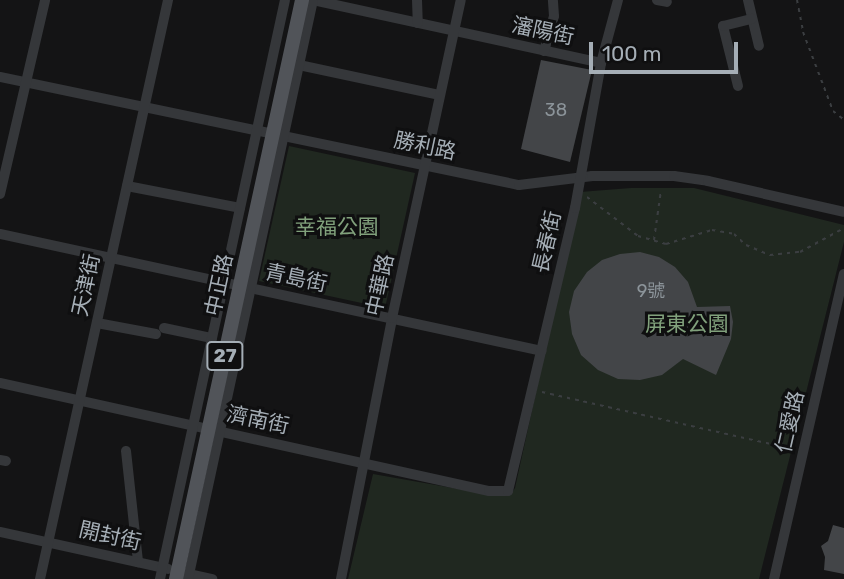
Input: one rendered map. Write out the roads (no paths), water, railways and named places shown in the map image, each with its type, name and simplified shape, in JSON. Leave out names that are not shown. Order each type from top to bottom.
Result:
[{"type":"main road","name":"中正路","points":[[183,576],[279,134],[302,0]]},
{"type":"street","points":[[0,194],[45,0]]},
{"type":"street","name":"天津街","points":[[40,579],[168,0]]},
{"type":"street","name":"中正路","points":[[161,573],[285,0]]},
{"type":"street","name":"中正路","points":[[279,134],[299,65],[313,0]]},
{"type":"street","name":"瀋陽街","points":[[313,0],[601,63]]},
{"type":"street","points":[[417,0],[418,23]]},
{"type":"street","name":"中華路","points":[[341,579],[392,318],[461,0]]},
{"type":"street","points":[[544,51],[554,16],[553,0]]},
{"type":"street","name":"長春街","points":[[508,491],[575,208],[578,178],[601,63],[618,0]]},
{"type":"street","points":[[748,0],[759,46]]},
{"type":"street","points":[[738,86],[723,26],[752,19]]},
{"type":"street","points":[[299,65],[439,95]]},
{"type":"street","name":"勝利路","points":[[0,77],[525,186],[578,178],[649,174],[695,178],[844,212]]},
{"type":"street","points":[[127,186],[240,208]]},
{"type":"street","name":"青島街","points":[[0,234],[542,351]]},
{"type":"street","name":"仁愛路","points":[[774,579],[844,274]]},
{"type":"street","points":[[97,323],[212,338]]},
{"type":"street","name":"濟南街","points":[[0,383],[489,491],[508,491]]},
{"type":"street","points":[[126,451],[138,562]]},
{"type":"street","name":"開封街","points":[[0,532],[138,562],[161,573],[212,579]]},
{"type":"park label","name":"幸福公園","points":[[337,227]]},
{"type":"park label","name":"屏東公園","points":[[687,324]]}]
